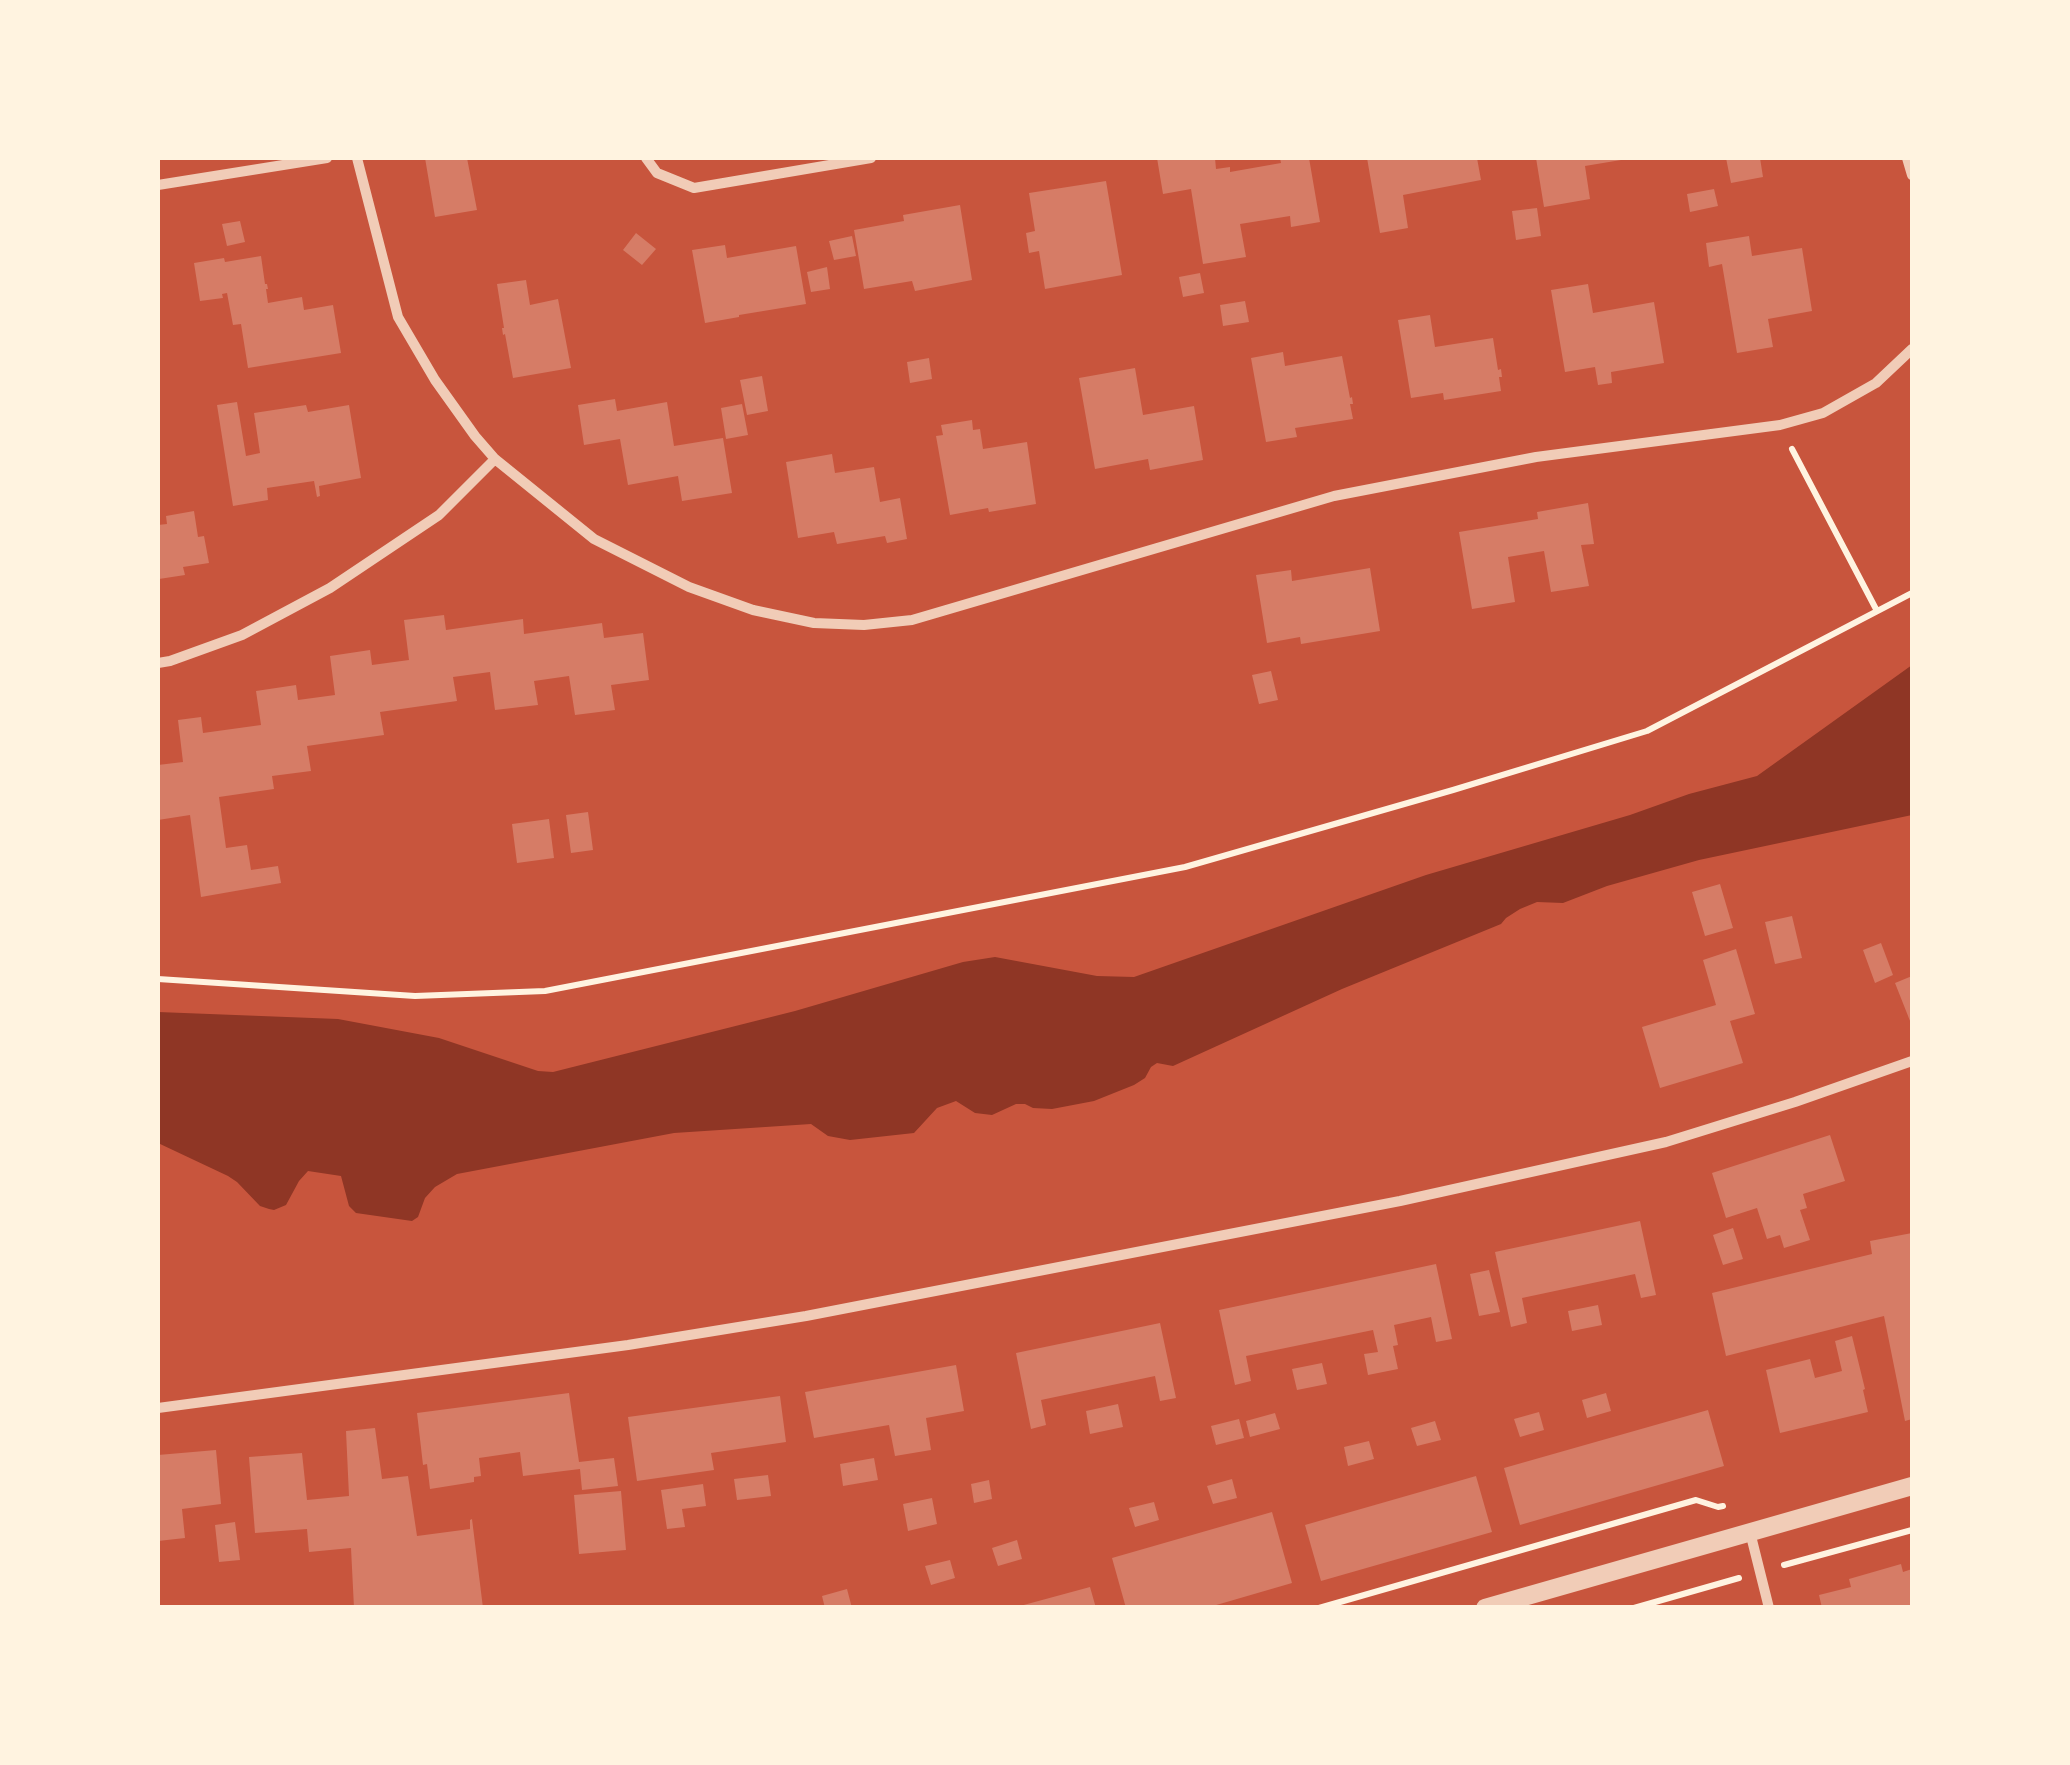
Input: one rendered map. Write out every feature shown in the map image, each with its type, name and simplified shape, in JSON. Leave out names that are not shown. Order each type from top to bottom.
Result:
[{"type":"street","points":[[158,186],[327,158]]},
{"type":"street","points":[[357,158],[398,317],[435,380],[495,459],[594,539],[688,587],[754,610],[814,623],[912,620],[1334,496],[1536,458],[1780,424],[1836,406],[1876,383],[1912,349]]},
{"type":"street","points":[[646,158],[657,173],[694,188],[872,158]]},
{"type":"street","points":[[1907,158],[1912,175]]},
{"type":"street","points":[[158,662],[242,636],[330,588],[439,514],[495,459]]},
{"type":"street","points":[[158,1408],[628,1345],[788,1319],[1400,1201],[1666,1142],[1912,1061]]},
{"type":"street","points":[[1486,1608],[1912,1486]]},
{"type":"street","points":[[1750,1532],[1769,1608]]},
{"type":"path","points":[[1780,424],[1877,612]]},
{"type":"path","points":[[158,979],[415,996],[545,991],[1184,867],[1647,731],[1912,593]]},
{"type":"path","points":[[1320,1608],[1696,1500],[1718,1507],[1730,1504]]},
{"type":"shaded area","points":[[1912,665],[1912,815],[1699,860],[1563,903],[1537,902],[1501,924],[1342,989],[1173,1066],[1157,1063],[1134,1085],[1094,1101],[1052,1109],[1016,1104],[992,1115],[975,1113],[956,1101],[937,1108],[914,1133],[850,1140],[828,1136],[811,1124],[674,1133],[457,1174],[435,1187],[412,1221],[356,1213],[349,1206],[341,1176],[308,1171],[286,1205],[269,1209],[260,1206],[228,1176],[158,1143],[158,1012],[338,1019],[439,1038],[538,1071],[553,1072],[795,1011],[963,962],[995,957],[1097,976],[1134,977],[1426,875],[1757,776]]},
{"type":"building","points":[[425,158],[467,158],[477,210],[435,217]]},
{"type":"building","points":[[1157,158],[1215,158],[1216,169],[1230,167],[1230,172],[1281,163],[1280,158],[1309,158],[1320,222],[1291,227],[1290,216],[1240,224],[1246,257],[1203,264],[1191,189],[1163,194]]},
{"type":"building","points":[[1367,158],[1477,158],[1481,180],[1403,195],[1408,228],[1380,233]]},
{"type":"building","points":[[1536,158],[1621,160],[1585,166],[1590,199],[1544,207]]},
{"type":"building","points":[[1726,158],[1760,158],[1763,177],[1731,183]]},
{"type":"building","points":[[1106,181],[1122,275],[1045,289],[1039,251],[1029,253],[1026,233],[1035,231],[1029,193]]},
{"type":"building","points":[[1714,189],[1718,206],[1690,212],[1687,194]]},
{"type":"building","points":[[960,205],[972,280],[915,291],[912,281],[864,289],[854,230],[904,221],[903,215]]},
{"type":"building","points":[[1537,208],[1541,236],[1516,240],[1512,211]]},
{"type":"building","points":[[240,221],[245,242],[227,246],[222,224]]},
{"type":"building","points":[[636,233],[656,249],[642,265],[623,250]]},
{"type":"building","points":[[852,236],[856,256],[834,260],[829,241]]},
{"type":"building","points":[[1749,236],[1752,256],[1802,248],[1812,311],[1768,319],[1773,347],[1737,353],[1722,264],[1709,267],[1706,243]]},
{"type":"building","points":[[725,245],[727,258],[796,246],[806,304],[705,323],[692,250]]},
{"type":"building","points":[[261,256],[268,303],[302,297],[304,310],[333,305],[341,353],[248,368],[241,324],[233,325],[227,293],[222,294],[223,298],[200,301],[194,263]]},
{"type":"building","points":[[827,267],[830,289],[811,292],[807,272]]},
{"type":"building","points":[[1200,273],[1204,293],[1183,297],[1179,277]]},
{"type":"building","points":[[526,280],[530,305],[558,299],[571,368],[513,378],[497,284]]},
{"type":"building","points":[[1588,284],[1593,313],[1654,302],[1664,363],[1611,372],[1612,383],[1598,385],[1595,367],[1565,372],[1551,290]]},
{"type":"building","points":[[1245,301],[1249,322],[1223,326],[1220,305]]},
{"type":"building","points":[[1430,315],[1435,347],[1493,338],[1498,370],[1501,369],[1501,391],[1444,400],[1443,393],[1411,398],[1398,320]]},
{"type":"building","points":[[1283,352],[1285,366],[1342,356],[1353,419],[1295,428],[1297,437],[1266,442],[1251,358]]},
{"type":"building","points":[[929,358],[932,379],[910,383],[907,362]]},
{"type":"building","points":[[1135,368],[1143,415],[1194,406],[1203,460],[1150,470],[1148,459],[1095,469],[1079,378]]},
{"type":"building","points":[[762,376],[768,411],[747,415],[740,380]]},
{"type":"building","points":[[615,399],[617,411],[667,402],[674,446],[723,438],[732,493],[682,501],[678,476],[628,485],[620,439],[584,445],[578,405]]},
{"type":"building","points":[[237,402],[246,456],[260,453],[254,413],[306,405],[308,412],[349,405],[361,478],[319,486],[317,497],[314,481],[267,488],[268,500],[233,506],[217,405]]},
{"type":"building","points":[[742,404],[748,435],[726,439],[721,408]]},
{"type":"building","points":[[972,420],[973,430],[980,429],[983,449],[1027,442],[1036,504],[950,515],[936,436],[943,435],[941,425]]},
{"type":"building","points":[[832,454],[835,473],[874,467],[880,502],[900,498],[907,539],[887,543],[885,536],[837,544],[834,532],[798,538],[786,462]]},
{"type":"building","points":[[1588,503],[1594,544],[1581,545],[1589,586],[1551,592],[1544,551],[1508,557],[1515,602],[1472,609],[1459,532],[1538,519],[1537,512]]},
{"type":"building","points":[[194,511],[198,537],[204,536],[209,563],[183,567],[185,575],[159,579],[158,525],[167,524],[166,516]]},
{"type":"building","points":[[1370,568],[1380,631],[1301,644],[1300,637],[1267,643],[1256,575],[1291,570],[1292,581]]},
{"type":"building","points":[[444,615],[446,630],[523,619],[524,634],[602,623],[604,638],[643,633],[649,680],[611,685],[615,710],[575,715],[569,676],[534,681],[538,705],[495,710],[490,672],[453,677],[457,701],[380,712],[384,735],[307,746],[311,771],[272,776],[274,789],[219,797],[226,848],[247,845],[251,870],[278,866],[281,883],[201,897],[190,815],[158,820],[158,765],[183,762],[178,720],[201,717],[203,733],[261,725],[256,691],[296,685],[298,700],[335,695],[330,656],[370,650],[372,665],[409,660],[404,620]]},
{"type":"building","points":[[1271,671],[1278,700],[1259,704],[1252,675]]},
{"type":"building","points":[[588,812],[593,850],[571,853],[566,815]]},
{"type":"building","points":[[549,819],[554,858],[517,863],[512,824]]},
{"type":"building","points":[[1720,884],[1733,928],[1705,936],[1692,892]]},
{"type":"building","points":[[1792,916],[1802,958],[1775,964],[1765,922]]},
{"type":"building","points":[[1881,943],[1893,975],[1875,983],[1863,950]]},
{"type":"building","points":[[1736,949],[1755,1014],[1730,1021],[1743,1063],[1660,1088],[1642,1027],[1716,1005],[1703,960]]},
{"type":"building","points":[[1912,976],[1912,1026],[1895,983]]},
{"type":"building","points":[[1830,1135],[1845,1181],[1803,1194],[1807,1208],[1800,1210],[1810,1240],[1784,1248],[1780,1235],[1767,1239],[1757,1208],[1726,1218],[1712,1173]]},
{"type":"building","points":[[1640,1221],[1656,1295],[1641,1298],[1635,1274],[1522,1298],[1527,1323],[1511,1327],[1495,1252]]},
{"type":"building","points":[[1733,1228],[1743,1259],[1723,1265],[1713,1235]]},
{"type":"building","points":[[1912,1233],[1912,1419],[1905,1421],[1884,1316],[1726,1356],[1712,1293],[1872,1254],[1870,1241]]},
{"type":"building","points":[[1436,1264],[1452,1339],[1436,1342],[1431,1317],[1394,1325],[1398,1369],[1368,1375],[1364,1354],[1378,1352],[1373,1330],[1246,1356],[1251,1381],[1235,1385],[1219,1310]]},
{"type":"building","points":[[1489,1270],[1500,1312],[1479,1316],[1470,1274]]},
{"type":"building","points":[[1598,1305],[1602,1325],[1572,1331],[1568,1311]]},
{"type":"building","points":[[1160,1323],[1176,1398],[1160,1401],[1155,1376],[1041,1400],[1046,1425],[1031,1429],[1016,1353]]},
{"type":"building","points":[[1852,1336],[1868,1412],[1780,1433],[1766,1370],[1810,1359],[1815,1378],[1842,1371],[1835,1341]]},
{"type":"building","points":[[1322,1363],[1327,1384],[1297,1390],[1292,1369]]},
{"type":"building","points":[[956,1365],[964,1411],[926,1418],[931,1450],[895,1456],[889,1425],[814,1438],[805,1392]]},
{"type":"building","points":[[569,1393],[579,1462],[614,1458],[618,1486],[582,1490],[580,1469],[523,1476],[520,1452],[479,1458],[481,1476],[474,1477],[474,1482],[430,1489],[417,1413]]},
{"type":"building","points":[[1606,1393],[1611,1411],[1587,1418],[1582,1400]]},
{"type":"building","points":[[780,1396],[786,1442],[711,1453],[714,1470],[637,1481],[628,1417]]},
{"type":"building","points":[[1118,1404],[1123,1427],[1090,1434],[1086,1411]]},
{"type":"building","points":[[1708,1410],[1724,1466],[1520,1525],[1504,1468]]},
{"type":"building","points":[[1539,1412],[1544,1430],[1520,1437],[1514,1419]]},
{"type":"building","points":[[1275,1413],[1280,1429],[1250,1437],[1246,1421]]},
{"type":"building","points":[[1239,1419],[1244,1438],[1216,1445],[1211,1426]]},
{"type":"building","points":[[1435,1421],[1441,1440],[1417,1446],[1411,1428]]},
{"type":"building","points":[[375,1428],[382,1479],[408,1476],[417,1536],[470,1529],[472,1519],[483,1608],[354,1608],[351,1548],[309,1552],[307,1529],[255,1533],[249,1457],[302,1453],[307,1500],[349,1496],[346,1431]]},
{"type":"building","points":[[1369,1441],[1374,1459],[1348,1466],[1344,1447]]},
{"type":"building","points":[[216,1450],[221,1504],[182,1509],[185,1538],[158,1541],[158,1455]]},
{"type":"building","points":[[874,1458],[878,1480],[843,1486],[840,1464]]},
{"type":"building","points":[[768,1475],[771,1496],[737,1500],[734,1479]]},
{"type":"building","points":[[1476,1476],[1492,1532],[1321,1581],[1305,1525]]},
{"type":"building","points":[[1232,1479],[1237,1498],[1213,1504],[1207,1486]]},
{"type":"building","points":[[989,1480],[992,1499],[974,1503],[971,1484]]},
{"type":"building","points":[[703,1484],[706,1506],[682,1509],[685,1527],[667,1529],[661,1490]]},
{"type":"building","points":[[621,1491],[626,1550],[579,1554],[574,1495]]},
{"type":"building","points":[[932,1498],[937,1524],[908,1531],[903,1504]]},
{"type":"building","points":[[1154,1502],[1159,1520],[1135,1527],[1129,1508]]},
{"type":"building","points":[[1272,1512],[1292,1583],[1206,1608],[1126,1608],[1112,1558]]},
{"type":"building","points":[[235,1522],[240,1560],[219,1562],[215,1525]]},
{"type":"building","points":[[1017,1540],[1022,1559],[998,1566],[992,1548]]},
{"type":"building","points":[[950,1560],[955,1578],[931,1585],[925,1566]]},
{"type":"building","points":[[1901,1564],[1903,1572],[1912,1569],[1912,1608],[1822,1608],[1819,1595],[1851,1587],[1849,1579]]},
{"type":"building","points":[[1090,1587],[1096,1608],[1020,1606]]},
{"type":"building","points":[[847,1589],[852,1608],[825,1608],[822,1596]]}]
